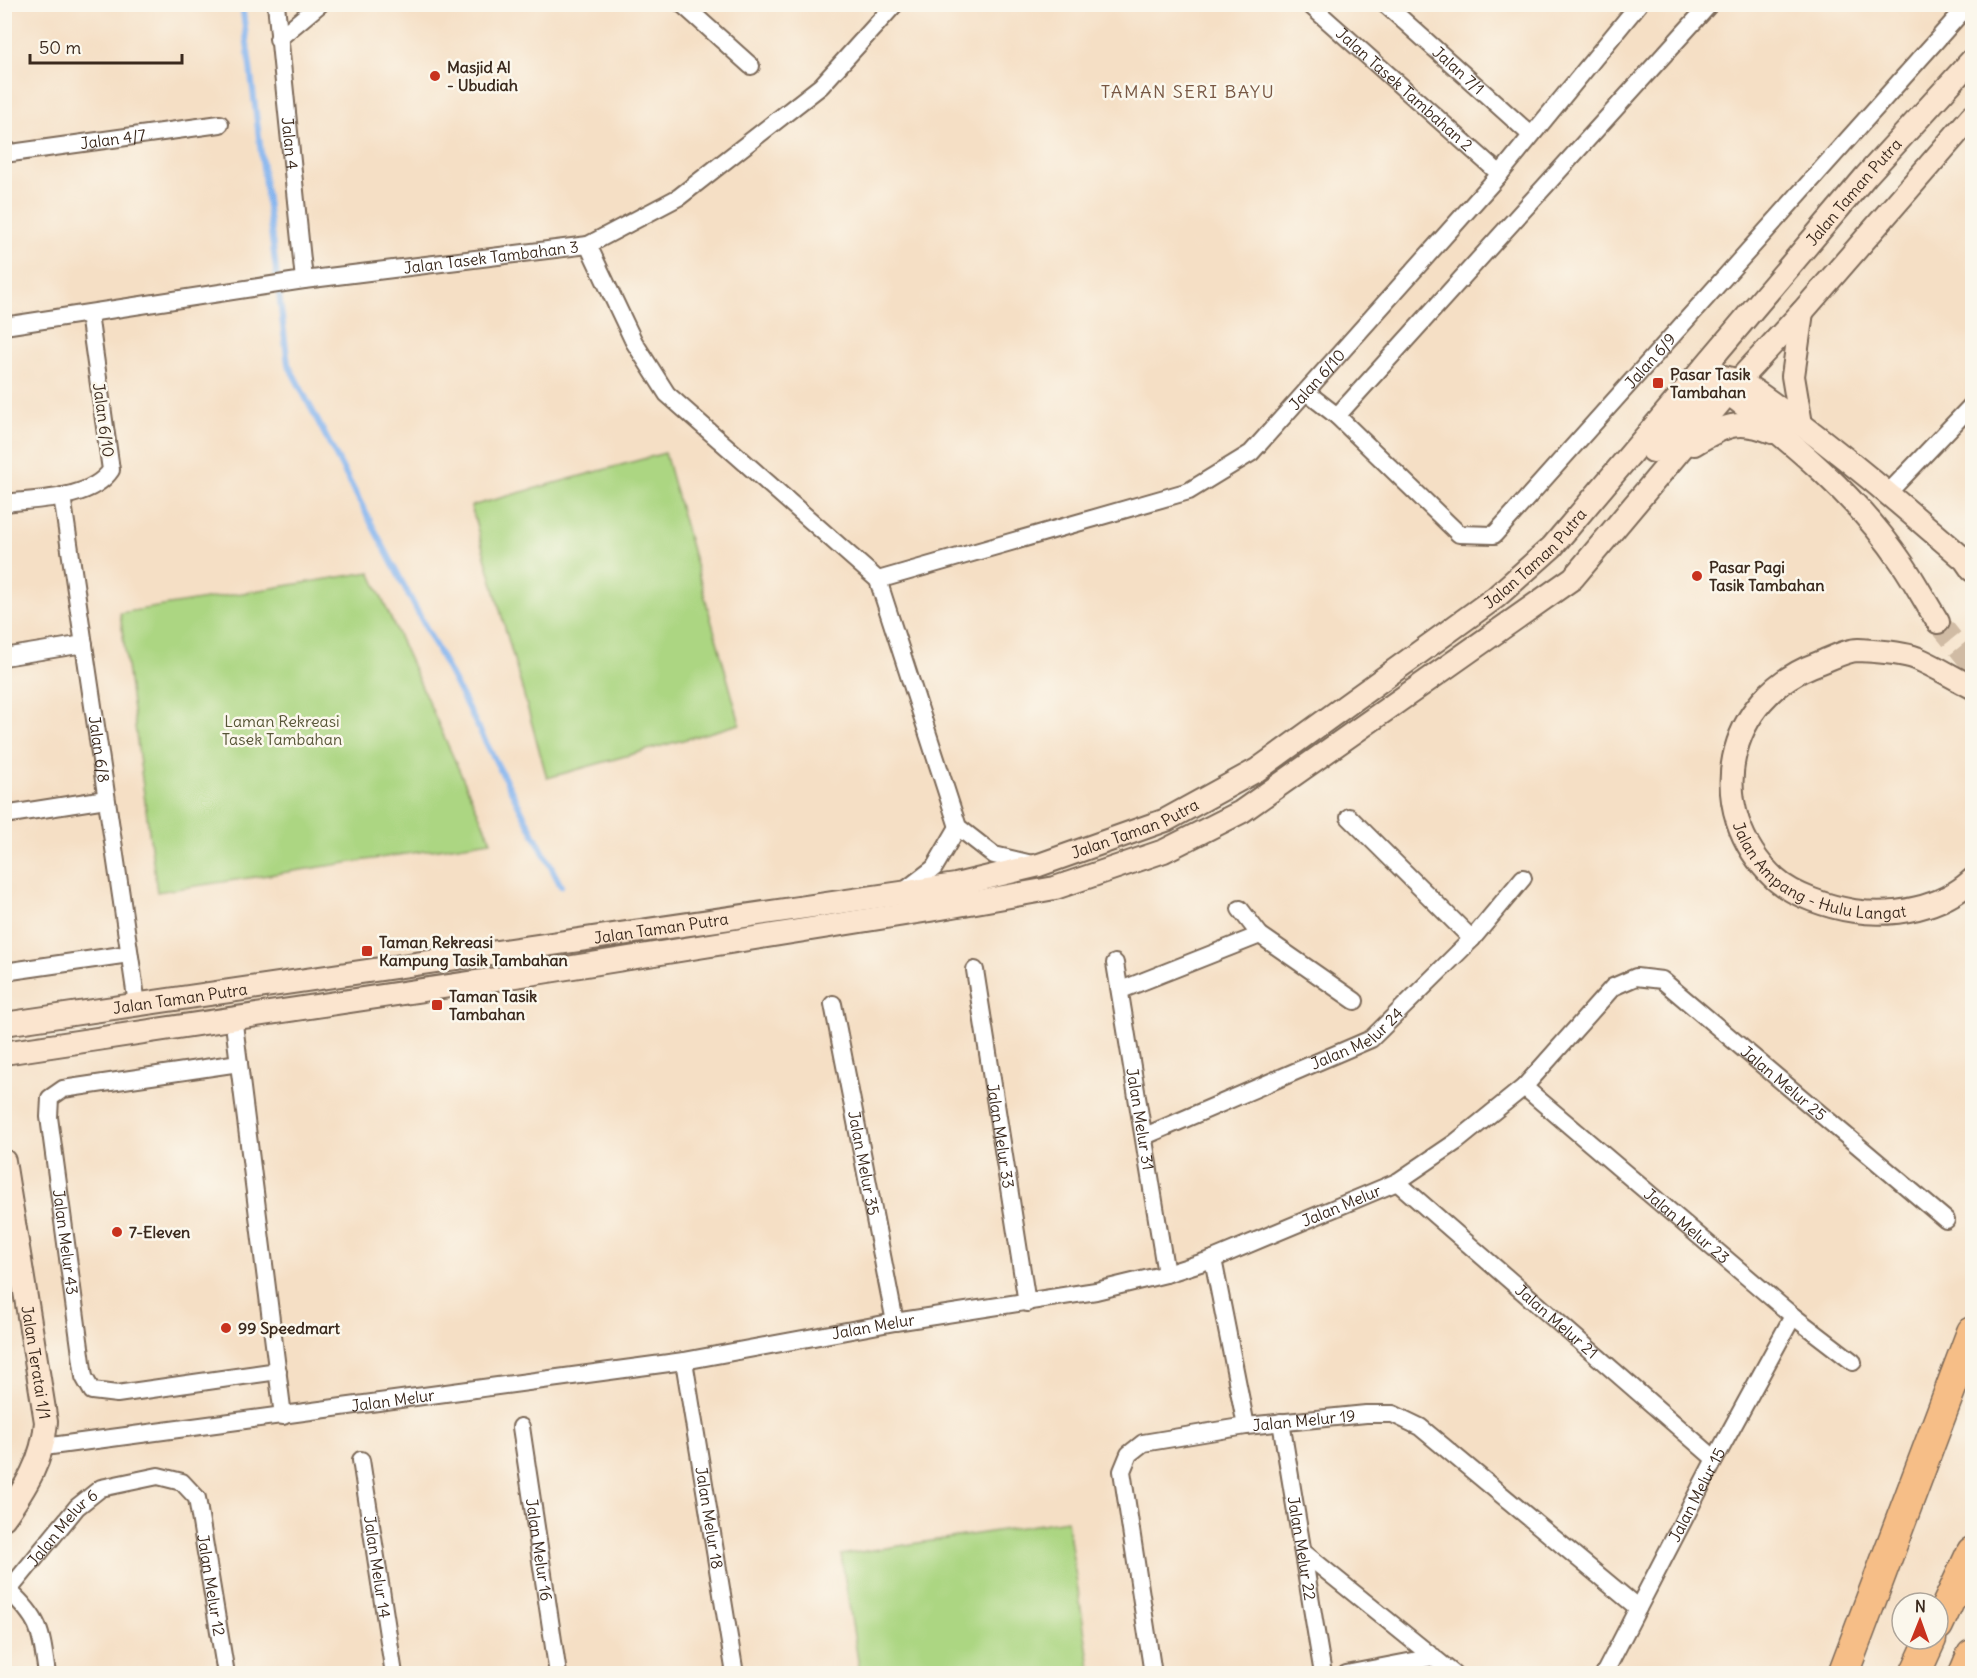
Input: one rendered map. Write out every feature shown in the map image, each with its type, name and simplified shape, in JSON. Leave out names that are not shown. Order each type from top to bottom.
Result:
[{"type":"highway","points":[[1844,1674],[1972,1332]]},
{"type":"highway","points":[[1950,1599],[1972,1552]]},
{"type":"highway","points":[[1915,1674],[1926,1651]]},
{"type":"highway","points":[[1964,1674],[1972,1655]]},
{"type":"street","name":"Jalan 4","points":[[276,4],[304,280]]},
{"type":"street","points":[[278,39],[320,4]]},
{"type":"street","points":[[682,4],[750,66]]},
{"type":"street","name":"Jalan Tasek Tambahan 3","points":[[4,326],[304,280],[588,244],[679,197],[821,86],[895,4]]},
{"type":"street","name":"Jalan Tasek Tambahan 2","points":[[1309,4],[1500,174]]},
{"type":"street","name":"Jalan 7/1","points":[[1385,4],[1531,135]]},
{"type":"street","points":[[1616,4],[1634,10]]},
{"type":"street","points":[[1337,416],[1710,4]]},
{"type":"street","name":"Jalan 6/9","points":[[1306,392],[1337,416],[1459,534],[1494,535],[1969,4]]},
{"type":"street","name":"Jalan 6/10","points":[[878,580],[1189,491],[1251,453],[1500,174],[1634,10]]},
{"type":"street","name":"Jalan Taman Putra","points":[[4,1024],[956,885],[1039,865],[1166,820],[1257,771],[1496,597],[1552,547],[1866,176],[1971,62]]},
{"type":"street","name":"Jalan Taman Putra","points":[[4,1053],[542,972],[1055,888],[1164,851],[1241,812],[1573,578],[1683,450],[1730,383],[1802,312],[1972,116]]},
{"type":"street","name":"Jalan 4/7","points":[[4,154],[220,124]]},
{"type":"street","points":[[1730,383],[1737,348],[1850,218],[1866,176]]},
{"type":"street","points":[[588,244],[634,342],[667,394],[878,580],[958,827],[994,855],[1039,865]]},
{"type":"street","points":[[1802,312],[1793,376],[1794,431],[1902,562],[1938,622]]},
{"type":"street","name":"Jalan 6/10","points":[[4,503],[62,495],[86,489],[104,480],[111,470],[89,314]]},
{"type":"street","points":[[1730,383],[1794,431],[1887,494],[1969,565]]},
{"type":"street","points":[[1552,547],[1639,467],[1704,393],[1730,383]]},
{"type":"street","points":[[1887,494],[1972,405]]},
{"type":"street","points":[[1683,450],[1725,426],[1753,424],[1794,431]]},
{"type":"street","name":"Jalan 6/8","points":[[62,495],[137,1004]]},
{"type":"street","points":[[4,657],[84,644]]},
{"type":"street","name":"Jalan Ampang - Hulu Langat","points":[[1972,687],[1914,657],[1855,650],[1798,670],[1760,704],[1739,734],[1730,768],[1734,808],[1750,848],[1776,880],[1824,906],[1875,914],[1923,908],[1964,887],[1972,880]]},
{"type":"street","points":[[4,815],[106,799]]},
{"type":"street","points":[[1349,817],[1472,939]]},
{"type":"street","points":[[902,892],[934,868],[958,827]]},
{"type":"street","name":"Jalan Melur 24","points":[[1145,1136],[1371,1039],[1472,939],[1523,878]]},
{"type":"street","points":[[1240,909],[1260,934],[1355,1001]]},
{"type":"street","points":[[1121,990],[1260,934]]},
{"type":"street","points":[[538,945],[542,972]]},
{"type":"street","points":[[4,972],[129,954]]},
{"type":"street","name":"Jalan Melur 31","points":[[1115,963],[1166,1274]]},
{"type":"street","name":"Jalan Melur 33","points":[[975,970],[1027,1303]]},
{"type":"street","name":"Jalan Melur 25","points":[[1613,987],[1636,977],[1662,980],[1946,1220]]},
{"type":"street","name":"Jalan Melur","points":[[44,1447],[684,1361],[895,1322],[1096,1291],[1166,1274],[1213,1259],[1397,1182],[1456,1142],[1524,1087],[1613,987]]},
{"type":"street","name":"Jalan Melur 35","points":[[833,1004],[895,1322]]},
{"type":"street","points":[[233,1017],[283,1416]]},
{"type":"street","name":"Jalan Melur 43","points":[[239,1063],[63,1089],[50,1098],[49,1117],[84,1377],[92,1391],[117,1394],[278,1371]]},
{"type":"street","name":"Jalan Melur 23","points":[[1524,1087],[1793,1316],[1853,1362]]},
{"type":"street","name":"Jalan Teratai 1/1","points":[[4,1161],[11,1239],[46,1422],[44,1447],[24,1489],[4,1518]]},
{"type":"street","name":"Jalan Melur 21","points":[[1397,1182],[1715,1459]]},
{"type":"street","points":[[1213,1259],[1246,1426]]},
{"type":"street","name":"Jalan Melur 15","points":[[1604,1674],[1715,1459],[1793,1316]]},
{"type":"street","name":"Jalan Melur 18","points":[[684,1361],[735,1674]]},
{"type":"street","name":"Jalan Melur 19","points":[[1153,1674],[1122,1471],[1129,1454],[1143,1443],[1246,1426],[1393,1414],[1420,1427],[1638,1608]]},
{"type":"street","name":"Jalan Melur 22","points":[[1281,1422],[1323,1674]]},
{"type":"street","name":"Jalan Melur 16","points":[[521,1426],[558,1674]]},
{"type":"street","name":"Jalan Melur 14","points":[[361,1460],[394,1674]]},
{"type":"street","name":"Jalan Melur 6","points":[[7,1593],[77,1507],[100,1488],[158,1476],[182,1482],[197,1498]]},
{"type":"street","name":"Jalan Melur 12","points":[[197,1498],[226,1674]]},
{"type":"street","points":[[1303,1552],[1454,1674]]},
{"type":"street","points":[[7,1593],[37,1621],[47,1674]]},
{"type":"street","points":[[1346,1674],[1434,1657]]},
{"type":"green space","points":[[665,453],[740,724],[547,778],[471,506]]},
{"type":"green space","name":"Laman Rekreasi Tasek Tambahan","points":[[370,572],[491,841],[157,892],[120,613]]},
{"type":"green space","points":[[1067,1520],[1091,1673],[860,1673],[841,1555]]},
{"type":"waterway","points":[[242,4],[288,364],[561,886]]},
{"type":"tunnel","points":[[1938,622],[1972,664]]},
{"type":"place","name":"Masjid Al - Ubudiah","points":[[435,76]]},
{"type":"place","name":"Pasar Tasik Tambahan","points":[[1658,383]]},
{"type":"place","name":"Pasar Pagi Tasik Tambahan","points":[[1697,576]]},
{"type":"place","name":"Taman Rekreasi Kampung Tasik Tambahan","points":[[367,951]]},
{"type":"place","name":"Taman Tasik Tambahan","points":[[437,1005]]},
{"type":"place","name":"7-Eleven","points":[[117,1232]]},
{"type":"place","name":"99 Speedmart","points":[[226,1328]]},
{"type":"district","name":"TAMAN SERI BAYU","points":[[1188,92]]}]
